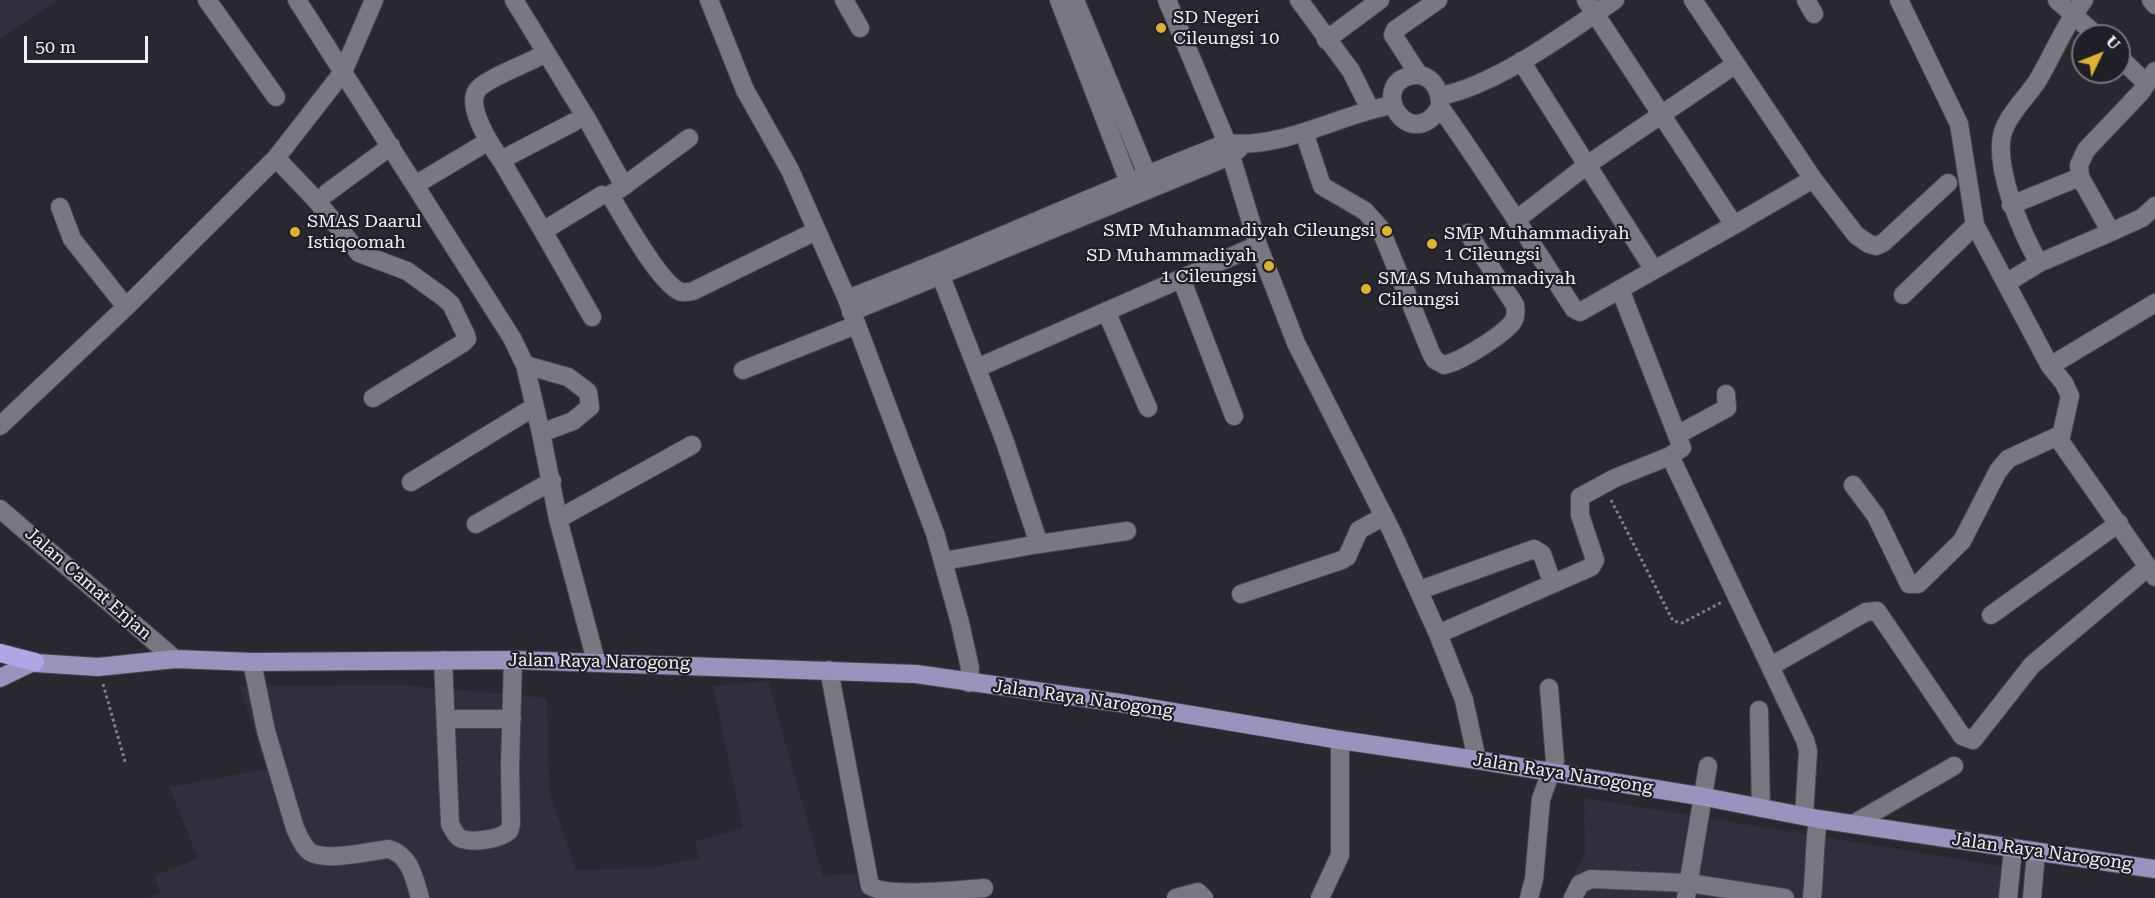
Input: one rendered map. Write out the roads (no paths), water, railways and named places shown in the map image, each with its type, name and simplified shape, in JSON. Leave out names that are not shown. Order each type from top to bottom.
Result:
[{"type":"highway","points":[[0,653],[35,662]]},
{"type":"main road","name":"Jalan Raya Narogong","points":[[0,662],[35,662],[98,668],[176,659],[252,662],[596,661],[916,674],[1120,703],[1705,797],[1818,819],[2155,869]]},
{"type":"main road","points":[[0,678],[35,662]]},
{"type":"street","points":[[207,0],[276,97]]},
{"type":"street","points":[[297,0],[512,338],[525,365],[552,481],[558,519],[596,661]]},
{"type":"street","points":[[0,426],[126,308],[276,158],[343,72],[374,0]]},
{"type":"street","points":[[514,0],[624,186]]},
{"type":"street","points":[[708,0],[745,90],[790,170],[851,312],[944,561],[970,668],[969,683]]},
{"type":"street","points":[[844,0],[860,28]]},
{"type":"street","points":[[1059,0],[1131,188]]},
{"type":"street","points":[[1075,0],[1150,181]]},
{"type":"street","points":[[1167,0],[1233,148],[1258,245],[1307,368],[1420,590],[1438,634],[1464,700],[1477,760]]},
{"type":"street","points":[[1299,0],[1326,40],[1351,71],[1370,109]]},
{"type":"street","points":[[1326,40],[1380,0]]},
{"type":"street","points":[[1419,75],[1393,35],[1395,30],[1438,0]]},
{"type":"street","points":[[1615,0],[1591,7],[1521,61],[1440,101],[1426,122],[1416,124],[1405,121],[1392,105],[1392,93],[1398,83],[1407,76],[1419,75],[1429,78],[1437,86],[1440,101],[1578,312],[1813,179]]},
{"type":"street","points":[[1693,0],[1813,179],[1862,241],[1876,246],[1883,243],[1948,183]]},
{"type":"street","points":[[1771,666],[1866,612],[1877,611],[1962,736],[1973,740],[2032,665],[2151,573],[2119,523],[2063,446],[2060,435],[2070,396],[2064,382],[2050,366],[2008,282],[1976,225],[1959,124],[1899,0]]},
{"type":"street","points":[[2057,0],[2079,7],[2090,24]]},
{"type":"street","points":[[2151,0],[2155,4]]},
{"type":"street","points":[[1591,7],[1734,225]]},
{"type":"street","points":[[2039,264],[2011,205],[2000,141],[2005,126],[2037,81],[2079,7]]},
{"type":"street","points":[[538,57],[486,84],[475,94],[474,102],[487,142],[501,160],[592,317]]},
{"type":"street","points":[[1521,61],[1654,270]]},
{"type":"street","points":[[1516,220],[1587,165],[1737,64]]},
{"type":"street","points":[[2112,232],[2080,177],[2079,165],[2086,150],[2141,92],[2151,77],[2131,64]]},
{"type":"street","points":[[743,370],[851,312],[938,271],[1131,188],[1233,148],[1304,132],[1370,109],[1392,105]]},
{"type":"street","points":[[501,160],[574,122]]},
{"type":"street","points":[[1304,132],[1322,186],[1365,211],[1380,228],[1431,353],[1435,360],[1444,365],[1497,336],[1512,323],[1516,315],[1515,305],[1468,232]]},
{"type":"street","points":[[689,138],[610,195],[639,243],[671,286],[680,292],[693,291],[816,231]]},
{"type":"street","points":[[415,185],[487,142]]},
{"type":"street","points":[[327,193],[391,146]]},
{"type":"street","points":[[276,158],[316,200],[359,253],[413,274],[451,304],[466,335],[467,339],[463,343],[373,398]]},
{"type":"street","points":[[2011,205],[2080,177]]},
{"type":"street","points":[[543,231],[602,195]]},
{"type":"street","points":[[2008,282],[2039,264],[2142,218],[2155,206]]},
{"type":"street","points":[[60,207],[72,239],[126,308]]},
{"type":"street","points":[[1903,295],[1976,225]]},
{"type":"street","points":[[977,368],[1258,245]]},
{"type":"street","points":[[938,271],[977,368],[1040,544]]},
{"type":"street","points":[[1181,278],[1234,416]]},
{"type":"street","points":[[1438,634],[1594,564],[1595,560],[1580,515],[1581,495],[1682,450],[1620,289]]},
{"type":"street","points":[[2050,366],[2155,303]]},
{"type":"street","points":[[1106,312],[1148,408]]},
{"type":"street","points":[[525,365],[568,377],[588,392],[590,407],[583,415],[541,433]]},
{"type":"street","points":[[1677,435],[1727,407],[1726,394]]},
{"type":"street","points":[[411,482],[534,407]]},
{"type":"street","points":[[1853,485],[1876,516],[1909,584],[1918,584],[1959,545],[1998,471],[2008,459],[2060,435]]},
{"type":"street","points":[[558,519],[692,445]]},
{"type":"street","points":[[1670,456],[1799,725],[1808,751],[1818,819],[1813,855],[1815,870],[1812,898]]},
{"type":"street","points":[[476,524],[552,481]]},
{"type":"street","name":"Jalan Camat Enjan","points":[[0,509],[176,659]]},
{"type":"street","points":[[1241,594],[1342,560],[1347,557],[1359,530],[1383,517]]},
{"type":"street","points":[[1991,615],[2119,523]]},
{"type":"street","points":[[944,561],[1127,531]]},
{"type":"street","points":[[1420,590],[1534,549],[1542,554],[1552,582]]},
{"type":"street","points":[[443,660],[450,824],[458,837],[463,840],[496,838],[509,831],[511,824],[513,660]]},
{"type":"street","points":[[252,662],[266,731],[295,828],[302,842],[309,851],[323,857],[389,849],[398,852],[411,868],[420,898]]},
{"type":"street","points":[[829,670],[870,886],[877,891],[926,895],[984,888]]},
{"type":"street","points":[[1529,898],[1534,879],[1541,799],[1555,761],[1550,688]]},
{"type":"street","points":[[1759,710],[1761,808]]},
{"type":"street","points":[[447,719],[512,719]]},
{"type":"street","points":[[1320,898],[1340,855],[1340,740]]},
{"type":"street","points":[[1687,890],[1705,797],[1708,766]]},
{"type":"street","points":[[1853,824],[1954,766]]},
{"type":"street","points":[[2008,898],[2013,849]]},
{"type":"street","points":[[2032,898],[2036,853]]},
{"type":"street","points":[[1573,898],[1580,884],[1591,879],[1785,898]]},
{"type":"street","points":[[1176,898],[1198,892],[1204,898]]},
{"type":"place","name":"SD Negeri Cileungsi 10","points":[[1161,28]]},
{"type":"place","name":"SMP Muhammadiyah Cileungsi","points":[[1387,231]]},
{"type":"place","name":"SMAS Daarul Istiqoomah","points":[[295,232]]},
{"type":"place","name":"SMP Muhammadiyah 1 Cileungsi","points":[[1432,244]]},
{"type":"place","name":"SD Muhammadiyah 1 Cileungsi","points":[[1269,266]]},
{"type":"place","name":"SMAS Muhammadiyah Cileungsi","points":[[1366,289]]}]
